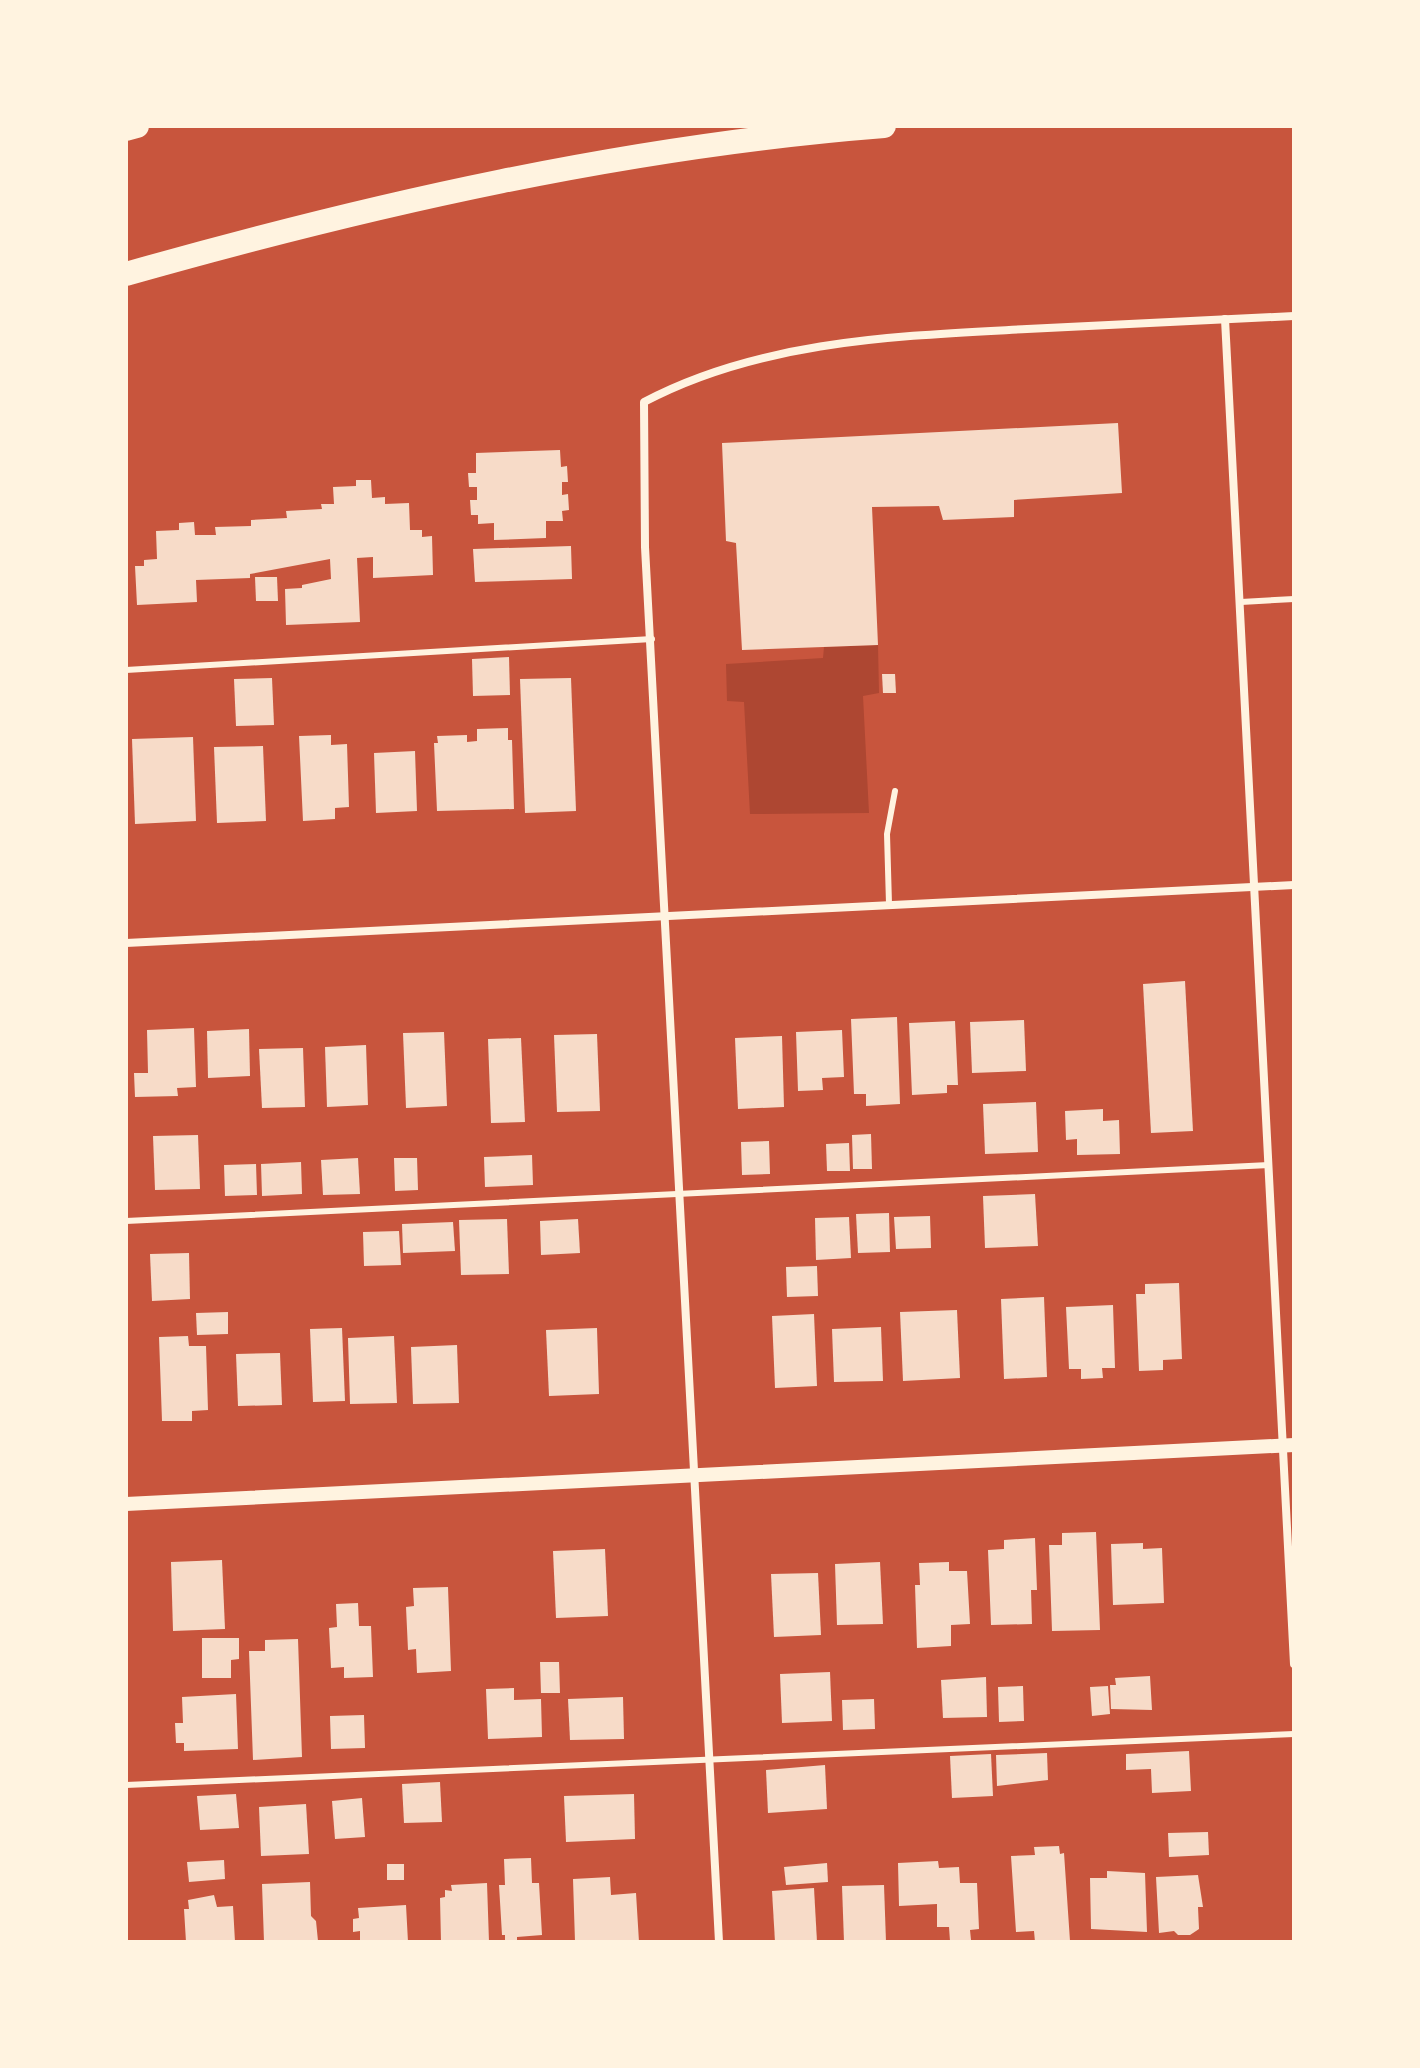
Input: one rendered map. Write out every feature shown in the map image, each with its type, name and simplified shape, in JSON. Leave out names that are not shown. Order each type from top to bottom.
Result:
[{"type":"highway","points":[[126,129],[137,126]]},
{"type":"highway","points":[[126,274],[379,209],[598,163],[884,126]]},
{"type":"street","points":[[719,1942],[644,533],[644,402],[688,379],[829,343],[938,333],[1294,316]]},
{"type":"street","points":[[1225,319],[1270,1165],[1289,1445],[1294,1664]]},
{"type":"street","points":[[126,943],[1294,885]]},
{"type":"street","points":[[126,1504],[1289,1445]]},
{"type":"lane","points":[[1241,602],[1294,599]]},
{"type":"lane","points":[[126,670],[652,639]]},
{"type":"lane","points":[[889,904],[887,834],[895,791]]},
{"type":"lane","points":[[126,1221],[1270,1165]]},
{"type":"lane","points":[[126,1785],[1294,1734]]},
{"type":"shaded area","points":[[878,645],[879,693],[863,696],[869,813],[750,814],[744,702],[727,701],[726,664],[823,658],[824,647]]},
{"type":"building","points":[[1118,423],[1122,493],[1014,500],[1014,517],[943,520],[939,506],[872,507],[878,645],[742,650],[736,543],[726,541],[722,443]]},
{"type":"building","points":[[560,450],[561,467],[567,466],[568,482],[562,482],[562,495],[568,494],[569,510],[562,511],[563,521],[546,521],[546,538],[494,540],[494,523],[478,524],[478,515],[471,515],[470,500],[477,500],[477,487],[469,487],[468,473],[476,473],[476,453]]},
{"type":"building","points":[[356,480],[371,480],[372,498],[385,497],[385,504],[409,503],[410,530],[422,530],[422,537],[432,536],[433,575],[373,578],[373,557],[357,558],[360,622],[286,625],[285,589],[302,588],[302,585],[331,579],[330,559],[250,574],[250,578],[196,580],[197,602],[137,605],[135,566],[144,566],[144,560],[157,559],[156,531],[179,530],[179,523],[194,522],[195,535],[216,535],[215,527],[251,526],[251,520],[287,518],[286,511],[322,509],[321,504],[334,504],[333,487],[356,486]]},
{"type":"building","points":[[571,546],[572,579],[475,582],[473,549]]},
{"type":"building","points":[[255,577],[277,577],[278,601],[256,601]]},
{"type":"building","points":[[509,657],[510,695],[473,696],[472,659]]},
{"type":"building","points":[[882,674],[895,674],[896,693],[883,693]]},
{"type":"building","points":[[272,678],[274,725],[236,726],[234,679]]},
{"type":"building","points":[[571,678],[576,811],[525,813],[520,679]]},
{"type":"building","points":[[508,728],[508,740],[512,740],[514,809],[437,811],[434,743],[438,743],[437,736],[467,735],[467,742],[477,741],[477,729]]},
{"type":"building","points":[[331,735],[331,745],[347,744],[349,807],[335,808],[335,819],[303,821],[299,736]]},
{"type":"building","points":[[193,737],[196,821],[135,824],[132,739]]},
{"type":"building","points":[[263,746],[266,821],[217,823],[214,747]]},
{"type":"building","points":[[415,751],[417,811],[376,813],[374,753]]},
{"type":"building","points":[[1185,981],[1193,1131],[1151,1133],[1143,984]]},
{"type":"building","points":[[897,1017],[900,1104],[866,1106],[866,1094],[854,1094],[851,1019]]},
{"type":"building","points":[[1024,1020],[1026,1071],[972,1073],[970,1022]]},
{"type":"building","points":[[955,1021],[958,1085],[947,1085],[947,1093],[912,1095],[909,1023]]},
{"type":"building","points":[[194,1028],[196,1087],[177,1088],[178,1096],[135,1097],[134,1073],[148,1073],[147,1030]]},
{"type":"building","points":[[249,1029],[250,1076],[208,1078],[207,1031]]},
{"type":"building","points":[[842,1030],[844,1077],[822,1078],[823,1090],[798,1091],[796,1032]]},
{"type":"building","points":[[444,1032],[447,1106],[406,1108],[403,1033]]},
{"type":"building","points":[[597,1034],[600,1111],[557,1112],[554,1035]]},
{"type":"building","points":[[782,1036],[784,1107],[738,1109],[735,1038]]},
{"type":"building","points":[[521,1038],[525,1122],[491,1123],[488,1039]]},
{"type":"building","points":[[366,1045],[368,1105],[327,1107],[325,1047]]},
{"type":"building","points":[[303,1048],[305,1107],[262,1108],[259,1049]]},
{"type":"building","points":[[1036,1102],[1038,1152],[985,1154],[983,1104]]},
{"type":"building","points":[[1103,1109],[1103,1121],[1119,1120],[1120,1154],[1077,1155],[1077,1139],[1066,1140],[1065,1111]]},
{"type":"building","points":[[871,1134],[872,1169],[853,1169],[852,1135]]},
{"type":"building","points":[[198,1135],[200,1189],[155,1190],[153,1136]]},
{"type":"building","points":[[769,1141],[770,1174],[742,1175],[741,1142]]},
{"type":"building","points":[[849,1143],[850,1171],[827,1171],[826,1144]]},
{"type":"building","points":[[532,1155],[533,1185],[485,1187],[484,1157]]},
{"type":"building","points":[[358,1158],[360,1194],[323,1195],[321,1160]]},
{"type":"building","points":[[394,1158],[417,1158],[418,1190],[395,1191]]},
{"type":"building","points":[[301,1162],[302,1194],[262,1196],[261,1164]]},
{"type":"building","points":[[256,1164],[257,1195],[225,1196],[224,1165]]},
{"type":"building","points":[[1035,1194],[1038,1246],[985,1248],[983,1196]]},
{"type":"building","points":[[889,1213],[890,1252],[858,1253],[856,1214]]},
{"type":"building","points":[[930,1216],[931,1248],[896,1249],[894,1217]]},
{"type":"building","points":[[849,1217],[851,1258],[816,1260],[815,1218]]},
{"type":"building","points":[[507,1219],[509,1274],[461,1275],[459,1220]]},
{"type":"building","points":[[578,1219],[580,1253],[541,1255],[540,1221]]},
{"type":"building","points":[[453,1222],[455,1251],[403,1253],[402,1224]]},
{"type":"building","points":[[399,1231],[401,1265],[364,1266],[363,1232]]},
{"type":"building","points":[[189,1253],[190,1299],[152,1301],[150,1254]]},
{"type":"building","points":[[817,1266],[818,1296],[787,1297],[786,1267]]},
{"type":"building","points":[[1179,1283],[1182,1359],[1163,1360],[1163,1370],[1139,1371],[1136,1294],[1145,1294],[1145,1284]]},
{"type":"building","points":[[1044,1297],[1047,1377],[1004,1379],[1001,1299]]},
{"type":"building","points":[[1113,1305],[1115,1368],[1102,1368],[1103,1378],[1081,1379],[1081,1369],[1069,1369],[1066,1307]]},
{"type":"building","points":[[957,1310],[960,1378],[903,1381],[900,1312]]},
{"type":"building","points":[[228,1312],[228,1334],[197,1335],[196,1313]]},
{"type":"building","points":[[814,1314],[817,1386],[775,1388],[772,1316]]},
{"type":"building","points":[[881,1327],[883,1381],[834,1382],[832,1329]]},
{"type":"building","points":[[342,1328],[345,1401],[313,1402],[310,1329]]},
{"type":"building","points":[[597,1328],[599,1394],[549,1396],[546,1330]]},
{"type":"building","points":[[188,1336],[189,1346],[206,1346],[208,1410],[192,1411],[192,1421],[162,1421],[159,1337]]},
{"type":"building","points":[[394,1336],[397,1403],[350,1404],[348,1338]]},
{"type":"building","points":[[457,1345],[459,1403],[413,1404],[411,1347]]},
{"type":"building","points":[[280,1353],[282,1405],[238,1406],[236,1354]]},
{"type":"building","points":[[1096,1532],[1100,1630],[1052,1631],[1049,1545],[1062,1545],[1062,1533]]},
{"type":"building","points":[[1035,1538],[1037,1590],[1031,1590],[1032,1624],[991,1625],[988,1550],[1004,1549],[1004,1540]]},
{"type":"building","points":[[1143,1543],[1143,1549],[1162,1548],[1164,1603],[1113,1605],[1111,1544]]},
{"type":"building","points":[[605,1549],[608,1616],[556,1618],[553,1551]]},
{"type":"building","points":[[222,1560],[225,1629],[173,1631],[171,1562]]},
{"type":"building","points":[[880,1562],[883,1624],[837,1625],[835,1564]]},
{"type":"building","points":[[949,1562],[949,1571],[967,1571],[970,1624],[951,1625],[951,1646],[917,1648],[915,1585],[920,1585],[919,1563]]},
{"type":"building","points":[[818,1573],[821,1635],[774,1637],[771,1574]]},
{"type":"building","points":[[448,1587],[451,1671],[417,1673],[416,1649],[408,1650],[406,1607],[414,1606],[413,1588]]},
{"type":"building","points":[[358,1603],[359,1626],[371,1626],[373,1677],[344,1678],[344,1667],[331,1668],[329,1628],[337,1627],[336,1604]]},
{"type":"building","points":[[202,1638],[239,1638],[239,1659],[231,1660],[231,1678],[202,1678]]},
{"type":"building","points":[[298,1639],[302,1757],[253,1760],[249,1651],[265,1651],[265,1640]]},
{"type":"building","points":[[540,1662],[559,1662],[560,1693],[541,1693]]},
{"type":"building","points":[[830,1672],[832,1721],[782,1723],[780,1674]]},
{"type":"building","points":[[1150,1676],[1152,1710],[1111,1709],[1110,1685],[1116,1685],[1115,1678]]},
{"type":"building","points":[[986,1677],[987,1717],[943,1718],[941,1680]]},
{"type":"building","points":[[1023,1686],[1024,1721],[999,1722],[998,1687]]},
{"type":"building","points":[[1108,1686],[1110,1714],[1092,1716],[1090,1687]]},
{"type":"building","points":[[514,1688],[514,1700],[541,1699],[542,1737],[488,1739],[486,1689]]},
{"type":"building","points":[[236,1694],[238,1749],[184,1751],[184,1743],[176,1743],[175,1723],[183,1723],[182,1697]]},
{"type":"building","points":[[623,1697],[624,1739],[570,1740],[568,1699]]},
{"type":"building","points":[[874,1699],[875,1729],[843,1730],[842,1700]]},
{"type":"building","points":[[364,1715],[365,1748],[331,1749],[330,1716]]},
{"type":"building","points":[[1189,1751],[1191,1791],[1152,1793],[1151,1769],[1126,1770],[1126,1754]]},
{"type":"building","points":[[1047,1753],[1048,1780],[997,1786],[996,1755]]},
{"type":"building","points":[[991,1754],[993,1796],[952,1798],[950,1756]]},
{"type":"building","points":[[825,1765],[827,1809],[768,1813],[766,1770]]},
{"type":"building","points":[[440,1782],[442,1822],[404,1823],[402,1784]]},
{"type":"building","points":[[236,1794],[239,1828],[200,1830],[197,1796]]},
{"type":"building","points":[[634,1794],[635,1839],[566,1842],[564,1796]]},
{"type":"building","points":[[362,1798],[365,1837],[335,1839],[332,1801]]},
{"type":"building","points":[[306,1804],[309,1854],[261,1856],[259,1807]]},
{"type":"building","points":[[1208,1832],[1209,1855],[1169,1857],[1168,1833]]},
{"type":"building","points":[[1059,1846],[1060,1854],[1064,1853],[1070,1941],[1035,1942],[1034,1931],[1016,1932],[1011,1856],[1035,1855],[1034,1847]]},
{"type":"building","points":[[531,1858],[532,1883],[539,1883],[542,1935],[517,1937],[517,1941],[505,1942],[499,1885],[505,1885],[504,1859]]},
{"type":"building","points":[[224,1860],[225,1879],[189,1882],[187,1862]]},
{"type":"building","points":[[938,1861],[939,1868],[959,1867],[960,1883],[977,1883],[979,1929],[970,1930],[971,1940],[950,1941],[949,1927],[937,1927],[937,1904],[899,1906],[898,1863]]},
{"type":"building","points":[[827,1863],[828,1882],[786,1885],[784,1867]]},
{"type":"building","points":[[387,1864],[404,1864],[404,1880],[387,1880]]},
{"type":"building","points":[[1107,1871],[1145,1873],[1147,1932],[1091,1929],[1090,1878],[1107,1878]]},
{"type":"building","points":[[1198,1875],[1203,1907],[1198,1907],[1199,1929],[1190,1935],[1178,1935],[1174,1931],[1159,1933],[1156,1877]]},
{"type":"building","points":[[610,1877],[611,1895],[636,1893],[639,1942],[575,1942],[573,1879]]},
{"type":"building","points":[[310,1882],[311,1916],[316,1921],[318,1941],[264,1942],[262,1884]]},
{"type":"building","points":[[487,1883],[489,1942],[441,1942],[440,1898],[445,1897],[445,1890],[452,1891],[451,1885]]},
{"type":"building","points":[[884,1885],[886,1942],[844,1942],[842,1886]]},
{"type":"building","points":[[814,1888],[817,1942],[775,1942],[772,1891]]},
{"type":"building","points":[[214,1895],[217,1907],[233,1906],[235,1942],[186,1942],[184,1909],[189,1909],[188,1900]]},
{"type":"building","points":[[406,1905],[408,1942],[360,1942],[360,1931],[353,1932],[353,1919],[359,1918],[358,1908]]}]
